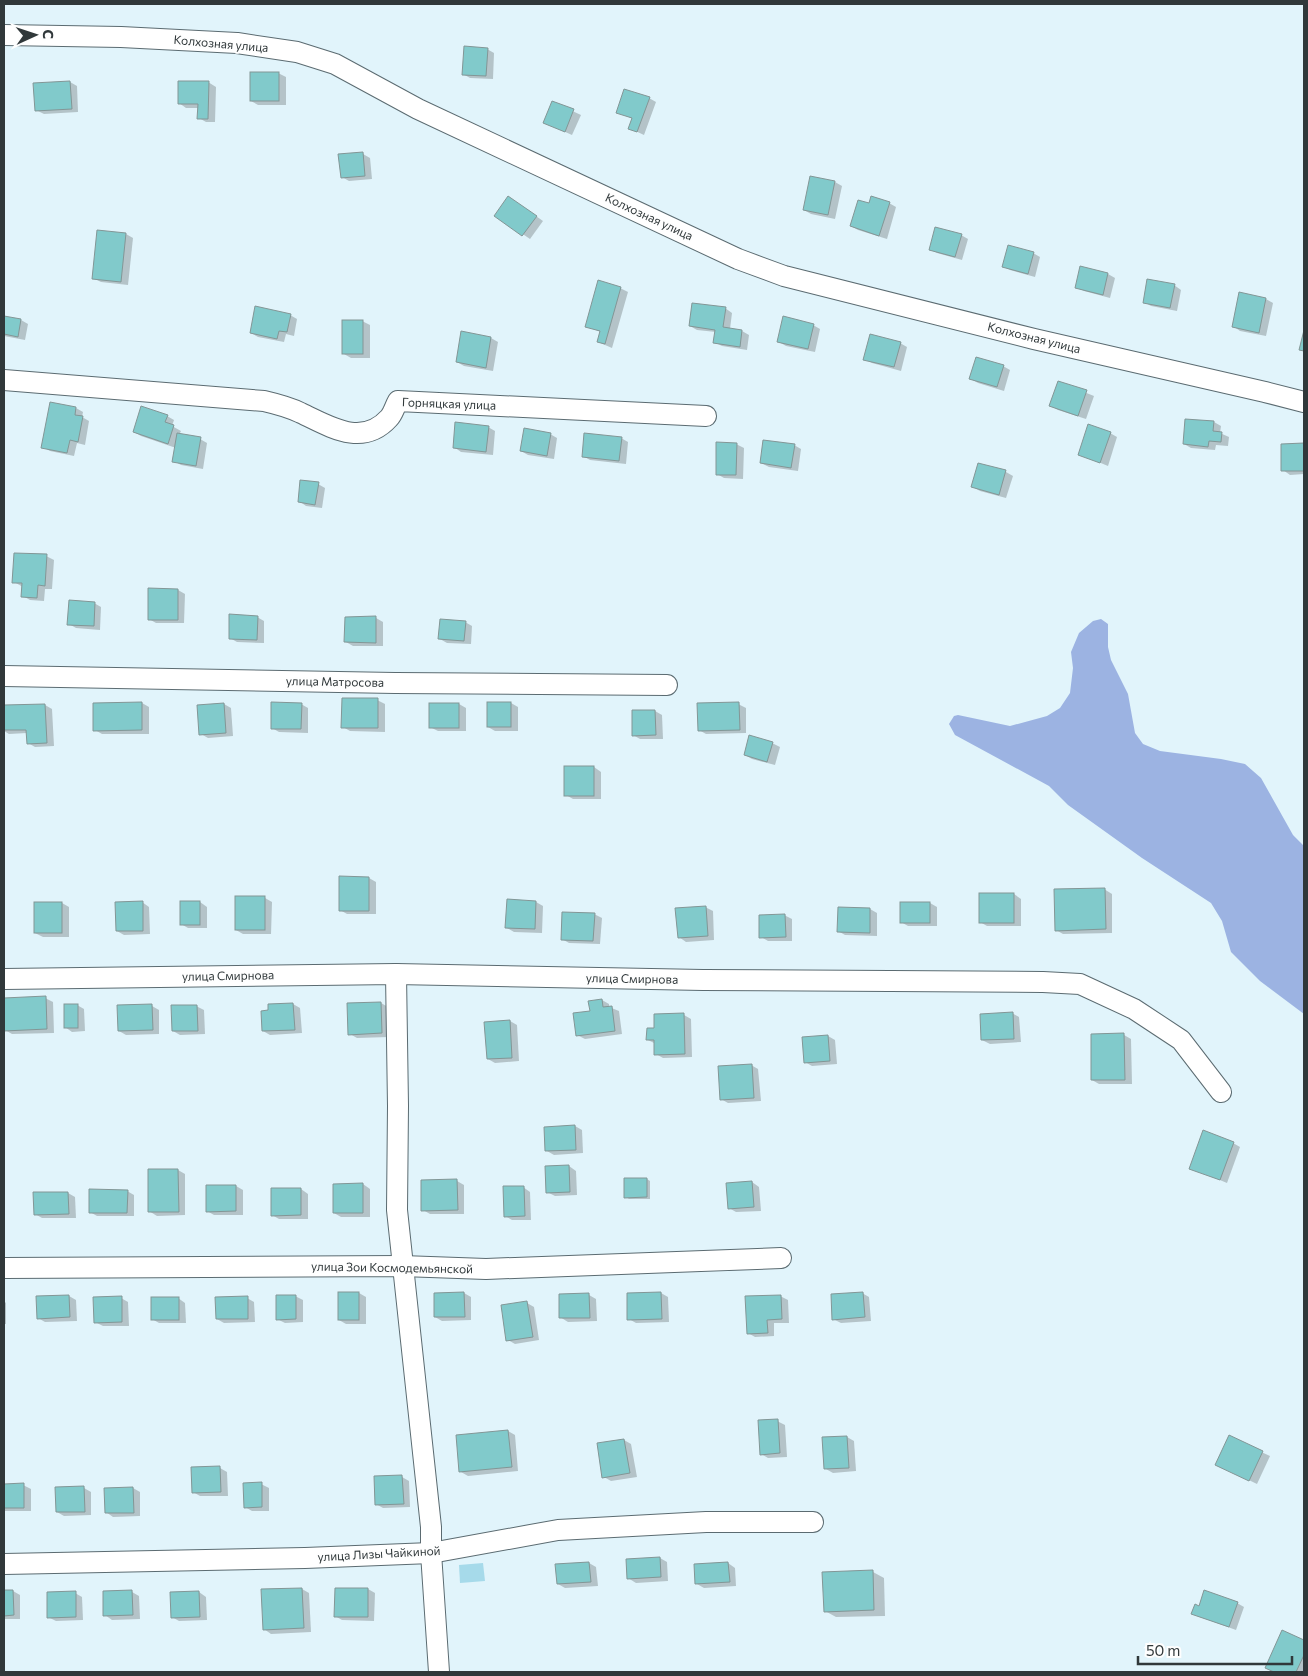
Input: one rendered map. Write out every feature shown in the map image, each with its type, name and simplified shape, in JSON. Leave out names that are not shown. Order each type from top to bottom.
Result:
[{"type":"street","name":"Колхозная улица","points":[[4,35],[121,37],[237,43],[297,52],[335,64],[418,109],[738,259],[784,276],[1034,339],[1304,402]]},
{"type":"street","name":"Горняцкая улица","points":[[4,380],[264,401],[280,404],[334,429],[348,433],[364,433],[378,427],[390,417],[398,401],[706,416]]},
{"type":"street","name":"улица Матросова","points":[[4,676],[667,685]]},
{"type":"street","name":"улица Смирнова","points":[[4,979],[396,974],[703,980],[1043,982],[1080,984],[1134,1009],[1181,1040],[1221,1092]]},
{"type":"street","points":[[396,974],[397,1210],[431,1527],[439,1672]]},
{"type":"street","name":"улица Зои Космодемьянской","points":[[4,1268],[402,1266],[486,1269],[780,1258]]},
{"type":"street","name":"улица Лизы Чайкиной","points":[[4,1564],[305,1558],[431,1553],[558,1530],[706,1522],[813,1522]]},
{"type":"shaded area","points":[[1101,619],[1108,624],[1108,647],[1111,660],[1128,694],[1135,733],[1143,744],[1160,751],[1245,764],[1261,778],[1293,835],[1304,846],[1304,1014],[1260,981],[1231,952],[1222,921],[1211,903],[1142,858],[1068,805],[1049,786],[955,735],[949,724],[954,716],[958,715],[1010,726],[1047,716],[1060,708],[1070,693],[1073,668],[1071,652],[1079,633],[1093,621]]},
{"type":"shaded area","points":[[483,1563],[485,1581],[460,1583],[459,1565]]},
{"type":"building","points":[[464,46],[488,48],[486,76],[462,75]]},
{"type":"building","points":[[250,72],[279,72],[279,101],[250,101]]},
{"type":"building","points":[[70,81],[72,109],[35,111],[33,83]]},
{"type":"building","points":[[178,81],[209,81],[208,119],[197,119],[198,104],[178,104]]},
{"type":"building","points":[[624,89],[650,97],[637,132],[628,129],[632,118],[616,113]]},
{"type":"building","points":[[552,101],[574,109],[565,132],[543,123]]},
{"type":"building","points":[[363,152],[365,176],[341,178],[338,154]]},
{"type":"building","points":[[810,176],[835,181],[828,215],[803,210]]},
{"type":"building","points":[[508,196],[537,216],[522,236],[494,216]]},
{"type":"building","points":[[871,196],[890,202],[879,236],[850,226],[858,200],[869,203]]},
{"type":"building","points":[[935,227],[962,234],[955,257],[929,250]]},
{"type":"building","points":[[97,230],[126,233],[121,282],[92,279]]},
{"type":"building","points":[[1008,245],[1034,252],[1028,274],[1002,267]]},
{"type":"building","points":[[1080,266],[1108,273],[1103,295],[1075,288]]},
{"type":"building","points":[[1147,279],[1175,284],[1170,308],[1143,303]]},
{"type":"building","points":[[598,280],[621,287],[605,344],[597,342],[600,331],[585,327]]},
{"type":"building","points":[[1239,292],[1266,298],[1259,333],[1232,327]]},
{"type":"building","points":[[692,303],[726,307],[723,327],[742,330],[740,347],[713,343],[715,330],[689,326]]},
{"type":"building","points":[[255,306],[291,314],[287,332],[279,331],[277,339],[250,333]]},
{"type":"building","points":[[4,316],[21,319],[18,337],[4,334]]},
{"type":"building","points":[[783,316],[814,324],[808,349],[777,342]]},
{"type":"building","points":[[342,320],[363,320],[363,354],[342,354]]},
{"type":"building","points":[[1304,330],[1304,351],[1299,350]]},
{"type":"building","points":[[461,331],[491,337],[486,368],[456,362]]},
{"type":"building","points":[[870,334],[901,342],[894,367],[863,360]]},
{"type":"building","points":[[976,357],[1004,365],[997,387],[969,379]]},
{"type":"building","points":[[1058,381],[1087,390],[1078,416],[1049,406]]},
{"type":"building","points":[[50,402],[76,407],[75,415],[83,416],[78,442],[70,440],[67,453],[41,448]]},
{"type":"building","points":[[141,406],[168,415],[165,422],[174,425],[168,444],[133,432]]},
{"type":"building","points":[[1185,419],[1214,421],[1213,431],[1222,432],[1221,442],[1209,441],[1208,447],[1183,444]]},
{"type":"building","points":[[455,422],[489,426],[486,452],[453,448]]},
{"type":"building","points":[[1088,424],[1111,432],[1100,463],[1078,455]]},
{"type":"building","points":[[524,428],[551,433],[547,456],[520,451]]},
{"type":"building","points":[[177,433],[201,437],[196,466],[172,462]]},
{"type":"building","points":[[584,433],[622,437],[619,461],[582,457]]},
{"type":"building","points":[[763,440],[795,444],[791,468],[760,463]]},
{"type":"building","points":[[716,442],[737,443],[736,475],[716,475]]},
{"type":"building","points":[[1304,443],[1304,471],[1281,471],[1281,444]]},
{"type":"building","points":[[978,463],[1006,470],[999,495],[971,487]]},
{"type":"building","points":[[300,480],[319,482],[315,505],[298,502]]},
{"type":"building","points":[[14,553],[47,554],[45,586],[38,585],[37,598],[21,597],[22,583],[12,583]]},
{"type":"building","points":[[148,588],[178,589],[178,620],[148,620]]},
{"type":"building","points":[[69,600],[95,602],[94,626],[67,625]]},
{"type":"building","points":[[229,614],[258,616],[257,640],[229,639]]},
{"type":"building","points":[[376,616],[376,643],[344,642],[345,617]]},
{"type":"building","points":[[440,619],[466,621],[464,641],[438,639]]},
{"type":"building","points":[[342,698],[378,698],[378,728],[341,728]]},
{"type":"building","points":[[142,702],[142,730],[93,731],[93,703]]},
{"type":"building","points":[[271,702],[302,703],[301,729],[271,729]]},
{"type":"building","points":[[487,702],[511,702],[511,727],[487,727]]},
{"type":"building","points":[[739,702],[740,730],[698,731],[697,703]]},
{"type":"building","points":[[224,703],[226,733],[199,735],[197,705]]},
{"type":"building","points":[[429,703],[459,703],[459,728],[429,728]]},
{"type":"building","points":[[45,704],[47,743],[27,744],[26,730],[4,730],[4,705]]},
{"type":"building","points":[[632,710],[655,710],[656,735],[632,736]]},
{"type":"building","points":[[749,735],[773,742],[767,762],[744,755]]},
{"type":"building","points":[[564,766],[594,766],[594,796],[564,796]]},
{"type":"building","points":[[339,876],[369,877],[369,911],[339,911]]},
{"type":"building","points":[[1105,888],[1106,929],[1055,931],[1054,889]]},
{"type":"building","points":[[979,893],[1014,893],[1014,923],[979,923]]},
{"type":"building","points":[[235,896],[265,896],[265,930],[235,930]]},
{"type":"building","points":[[507,899],[536,901],[535,929],[505,928]]},
{"type":"building","points":[[143,901],[143,931],[116,931],[115,902]]},
{"type":"building","points":[[180,901],[200,901],[200,925],[180,925]]},
{"type":"building","points":[[34,902],[62,902],[62,933],[34,933]]},
{"type":"building","points":[[900,902],[930,902],[930,923],[900,923]]},
{"type":"building","points":[[706,906],[708,936],[678,938],[675,908]]},
{"type":"building","points":[[838,907],[870,908],[870,933],[837,932]]},
{"type":"building","points":[[562,912],[595,913],[593,941],[561,940]]},
{"type":"building","points":[[785,914],[786,937],[759,938],[759,915]]},
{"type":"building","points":[[46,996],[47,1029],[4,1031],[4,998]]},
{"type":"building","points":[[602,999],[603,1007],[612,1006],[615,1031],[576,1036],[573,1013],[590,1011],[588,1001]]},
{"type":"building","points":[[381,1002],[382,1033],[348,1035],[347,1003]]},
{"type":"building","points":[[293,1003],[295,1030],[262,1031],[261,1011],[268,1010],[268,1004]]},
{"type":"building","points":[[64,1004],[78,1004],[78,1028],[64,1028]]},
{"type":"building","points":[[152,1004],[153,1030],[118,1031],[117,1005]]},
{"type":"building","points":[[171,1005],[197,1005],[198,1031],[172,1031]]},
{"type":"building","points":[[1013,1012],[1014,1039],[981,1040],[980,1014]]},
{"type":"building","points":[[684,1013],[685,1054],[654,1055],[654,1040],[646,1040],[647,1028],[654,1028],[654,1014]]},
{"type":"building","points":[[510,1020],[512,1058],[487,1059],[484,1022]]},
{"type":"building","points":[[1124,1033],[1125,1080],[1091,1080],[1091,1034]]},
{"type":"building","points":[[828,1035],[830,1061],[804,1063],[802,1037]]},
{"type":"building","points":[[752,1064],[754,1098],[720,1100],[718,1066]]},
{"type":"building","points":[[575,1125],[576,1150],[545,1151],[544,1127]]},
{"type":"building","points":[[1203,1130],[1234,1142],[1220,1180],[1189,1169]]},
{"type":"building","points":[[569,1165],[570,1192],[546,1193],[545,1166]]},
{"type":"building","points":[[148,1169],[178,1169],[179,1212],[148,1212]]},
{"type":"building","points":[[624,1178],[647,1178],[647,1197],[624,1198]]},
{"type":"building","points":[[457,1179],[458,1210],[421,1211],[421,1180]]},
{"type":"building","points":[[752,1181],[754,1207],[728,1209],[726,1183]]},
{"type":"building","points":[[363,1183],[363,1213],[333,1213],[333,1184]]},
{"type":"building","points":[[206,1185],[236,1185],[236,1211],[206,1212]]},
{"type":"building","points":[[503,1186],[524,1186],[525,1216],[504,1217]]},
{"type":"building","points":[[271,1188],[301,1188],[301,1215],[271,1216]]},
{"type":"building","points":[[89,1189],[128,1190],[127,1213],[89,1213]]},
{"type":"building","points":[[33,1192],[68,1192],[69,1214],[34,1215]]},
{"type":"building","points":[[338,1292],[359,1292],[359,1320],[338,1320]]},
{"type":"building","points":[[464,1292],[465,1317],[434,1317],[434,1293]]},
{"type":"building","points":[[661,1292],[662,1319],[627,1320],[627,1293]]},
{"type":"building","points":[[863,1292],[865,1317],[832,1320],[831,1294]]},
{"type":"building","points":[[589,1293],[590,1318],[559,1318],[559,1294]]},
{"type":"building","points":[[69,1295],[70,1317],[37,1319],[36,1296]]},
{"type":"building","points":[[276,1295],[296,1295],[296,1319],[276,1320]]},
{"type":"building","points":[[781,1295],[782,1319],[767,1320],[768,1333],[747,1334],[745,1296]]},
{"type":"building","points":[[122,1296],[122,1322],[94,1323],[93,1297]]},
{"type":"building","points":[[248,1296],[248,1319],[216,1319],[215,1297]]},
{"type":"building","points":[[151,1297],[179,1297],[179,1320],[151,1320]]},
{"type":"building","points":[[527,1301],[533,1337],[506,1341],[501,1305]]},
{"type":"building","points":[[778,1419],[780,1453],[760,1455],[758,1420]]},
{"type":"building","points":[[508,1430],[512,1467],[459,1472],[456,1435]]},
{"type":"building","points":[[1229,1435],[1263,1451],[1249,1481],[1215,1465]]},
{"type":"building","points":[[847,1436],[849,1468],[824,1469],[822,1437]]},
{"type":"building","points":[[624,1439],[630,1473],[602,1478],[597,1443]]},
{"type":"building","points":[[220,1466],[221,1492],[192,1493],[191,1467]]},
{"type":"building","points":[[402,1475],[404,1504],[375,1505],[374,1476]]},
{"type":"building","points":[[262,1482],[262,1507],[244,1508],[243,1483]]},
{"type":"building","points":[[24,1483],[24,1508],[4,1508],[4,1484]]},
{"type":"building","points":[[84,1486],[85,1512],[56,1512],[55,1487]]},
{"type":"building","points":[[133,1487],[134,1513],[105,1513],[104,1488]]},
{"type":"building","points":[[660,1557],[661,1577],[627,1579],[626,1559]]},
{"type":"building","points":[[589,1562],[591,1582],[557,1584],[555,1564]]},
{"type":"building","points":[[728,1562],[730,1582],[695,1584],[694,1564]]},
{"type":"building","points":[[873,1570],[874,1610],[824,1612],[822,1572]]},
{"type":"building","points":[[302,1588],[304,1628],[263,1630],[261,1589]]},
{"type":"building","points":[[335,1588],[368,1588],[368,1617],[334,1617]]},
{"type":"building","points":[[4,1590],[13,1590],[14,1615],[4,1616]]},
{"type":"building","points":[[132,1590],[133,1615],[103,1616],[103,1591]]},
{"type":"building","points":[[1204,1590],[1238,1602],[1229,1627],[1191,1614],[1195,1604],[1199,1606]]},
{"type":"building","points":[[76,1591],[76,1617],[47,1618],[47,1592]]},
{"type":"building","points":[[199,1591],[200,1617],[171,1618],[170,1592]]},
{"type":"building","points":[[1282,1630],[1304,1640],[1304,1655],[1296,1672],[1274,1672],[1265,1668]]}]
